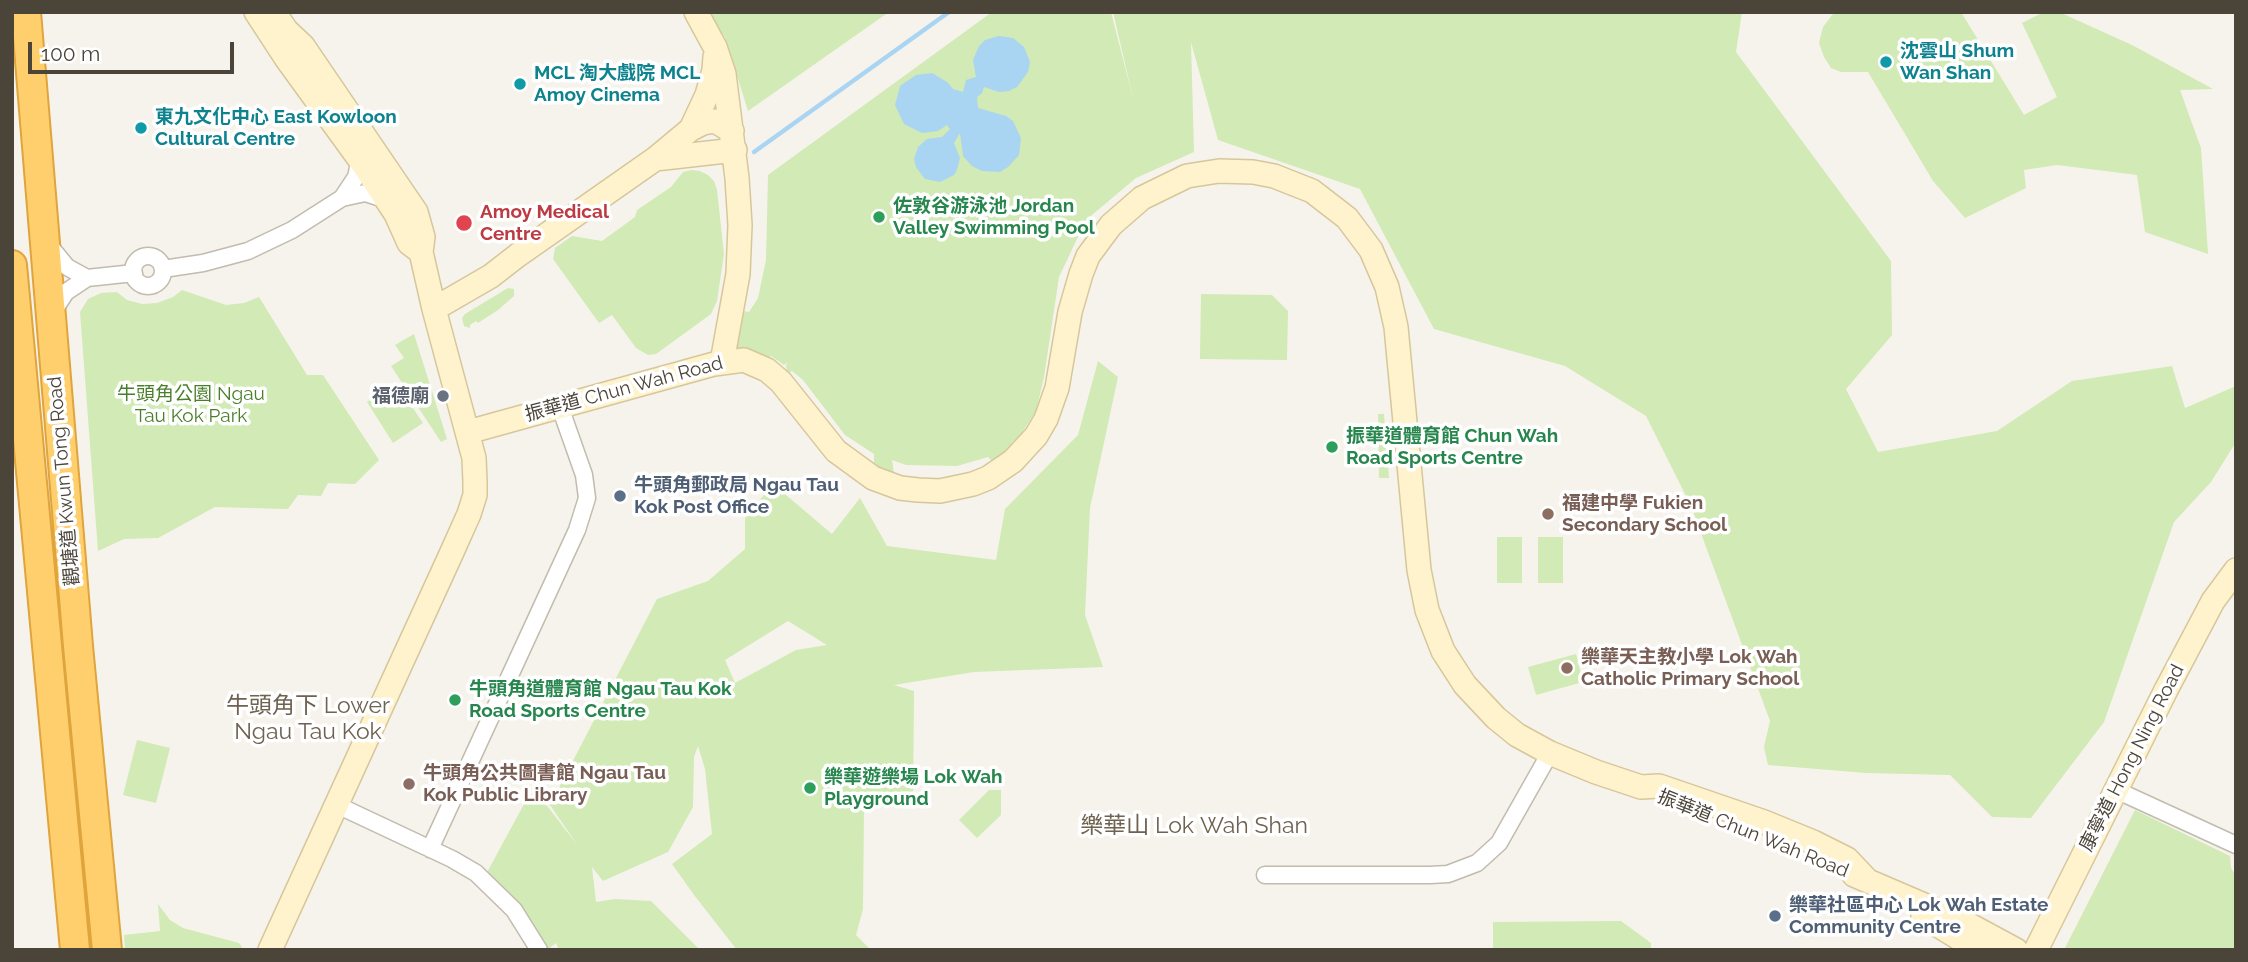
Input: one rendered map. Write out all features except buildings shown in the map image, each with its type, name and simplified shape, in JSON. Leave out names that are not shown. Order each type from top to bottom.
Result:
[{"type":"highway","name":"觀塘道 Kwun Tong Road","points":[[26,12],[78,646],[107,950]]},
{"type":"highway","name":"觀塘道 Kwun Tong Road","points":[[12,265],[75,950]]},
{"type":"main road","points":[[256,12],[360,159],[387,200],[409,243],[421,252]]},
{"type":"main road","points":[[270,950],[469,514],[475,495],[474,458],[434,309],[421,252],[423,237],[416,212],[303,46],[286,30],[274,12]]},
{"type":"main road","points":[[292,12],[299,24],[303,46]]},
{"type":"main road","points":[[696,12],[715,47],[724,74],[740,225],[738,274],[722,362]]},
{"type":"main road","points":[[691,129],[711,82],[715,47]]},
{"type":"main road","points":[[434,309],[491,276],[656,159],[691,129],[715,121],[733,141]]},
{"type":"main road","points":[[656,159],[733,141]]},
{"type":"main road","name":"振華道 Chun Wah Road","points":[[467,432],[722,362],[744,360],[774,376],[790,391],[836,451],[873,478],[900,488],[918,491],[940,491],[973,484],[988,478],[1013,461],[1036,436],[1046,419],[1057,388],[1070,312],[1081,274],[1098,240],[1125,210],[1172,182],[1219,171],[1274,176],[1312,191],[1330,203],[1360,233],[1371,250],[1387,287],[1396,327],[1419,570],[1427,610],[1434,631],[1453,668],[1479,701],[1517,735],[1550,753],[1641,787],[1659,786],[1709,801],[1847,859],[1876,884],[1954,937],[1978,950]]},
{"type":"main road","name":"康寧道 Hong Ning Road","points":[[2036,950],[2213,601],[2236,570]]},
{"type":"main road","name":"振華道 Chun Wah Road","points":[[1876,884],[1966,923],[2017,950]]},
{"type":"street","points":[[342,198],[356,177],[360,159]]},
{"type":"street","points":[[51,317],[66,292],[87,278],[134,273],[139,282],[150,285],[160,280],[163,269],[204,263],[248,251],[292,230],[342,198],[365,193],[387,200]]},
{"type":"street","points":[[43,238],[60,260],[87,278]]},
{"type":"street","points":[[430,849],[577,530],[587,498],[584,475],[560,407]]},
{"type":"street","points":[[1265,875],[1448,874],[1477,863],[1499,844],[1550,753]]},
{"type":"street","points":[[2116,790],[2236,845]]},
{"type":"street","points":[[337,805],[464,865],[496,890],[523,922],[539,950]]},
{"type":"green space","points":[[708,12],[889,12],[748,111],[725,37]]},
{"type":"green space","points":[[992,12],[1111,12],[1134,102],[1113,12],[1742,12],[1736,52],[1891,261],[1892,335],[1846,389],[1878,452],[1997,431],[2072,381],[2172,366],[2185,408],[2236,386],[2236,442],[2211,482],[2174,522],[2104,722],[2031,818],[1992,817],[1950,775],[1866,773],[1768,765],[1764,747],[1770,721],[1691,506],[1646,416],[1565,366],[1434,329],[1360,189],[1218,140],[1191,42],[1194,152],[1136,178],[1086,220],[1059,277],[1044,377],[1036,411],[1019,437],[1012,442],[1010,457],[996,465],[988,457],[957,466],[906,465],[892,460],[895,480],[874,470],[874,454],[845,435],[803,380],[792,371],[787,374],[788,362],[784,365],[771,356],[755,367],[738,347],[730,309],[749,312],[758,298],[766,260],[768,175]]},
{"type":"green space","points":[[1837,12],[1961,12],[2024,115],[2057,97],[2022,23],[2044,12],[2059,12],[2132,45],[2213,89],[2180,90],[2201,148],[2208,254],[2145,232],[2137,175],[2057,165],[2024,170],[2026,188],[1965,218],[1933,181],[1868,72],[1841,72],[1831,68],[1824,57],[1819,43],[1823,27]]},
{"type":"green space","points":[[692,170],[708,175],[717,190],[724,254],[717,301],[711,314],[656,354],[648,355],[636,348],[612,315],[599,323],[553,259],[555,248],[572,236],[602,241],[635,217],[637,210],[671,187],[683,172]]},
{"type":"green space","points":[[508,288],[514,289],[514,296],[498,310],[478,323],[476,321],[470,328],[464,326],[462,318],[465,314]]},
{"type":"green space","name":"牛頭角公園 Ngau Tau Kok Park","points":[[182,290],[226,305],[244,303],[259,297],[307,375],[323,375],[379,460],[355,484],[328,483],[321,496],[298,495],[288,509],[215,507],[158,538],[124,539],[98,551],[80,312],[88,299],[101,293],[117,292],[127,300],[142,304],[157,303]]},
{"type":"green space","points":[[1201,294],[1272,295],[1288,311],[1287,360],[1200,359]]},
{"type":"green space","points":[[414,334],[447,439],[441,442],[391,366],[404,358],[395,345]]},
{"type":"green space","points":[[1098,361],[1118,377],[1090,508],[1085,615],[1103,667],[974,672],[894,685],[914,691],[913,808],[864,807],[863,909],[856,935],[871,950],[737,950],[672,864],[712,834],[705,769],[698,746],[694,757],[693,807],[668,852],[603,881],[592,867],[596,902],[615,899],[651,901],[700,950],[559,950],[556,943],[547,950],[537,950],[484,878],[530,793],[548,807],[578,846],[550,805],[657,599],[708,581],[745,549],[745,518],[773,484],[832,534],[860,498],[887,546],[996,560],[1005,509],[1078,435]],"holes":[[[788,621],[827,645],[796,650],[735,683],[725,660]]]},
{"type":"green space","points":[[396,383],[423,423],[393,443],[367,402]]},
{"type":"green space","points":[[1378,414],[1384,414],[1389,478],[1379,478]]},
{"type":"green space","points":[[1497,537],[1522,537],[1522,583],[1497,583]]},
{"type":"green space","points":[[1538,537],[1563,537],[1563,583],[1538,583]]},
{"type":"green space","points":[[1576,654],[1583,682],[1536,695],[1528,667]]},
{"type":"green space","points":[[137,740],[170,748],[156,803],[123,795]]},
{"type":"green space","points":[[989,790],[1001,790],[1001,815],[977,838],[959,820]]},
{"type":"green space","points":[[2135,810],[2230,856],[2231,868],[2236,876],[2235,950],[2064,950]]},
{"type":"green space","points":[[158,904],[170,920],[183,928],[239,943],[241,950],[125,950],[124,935],[160,931]]},
{"type":"green space","points":[[1621,921],[1651,943],[1651,950],[1493,950],[1493,922]]},
{"type":"water","points":[[999,36],[1013,38],[1024,47],[1030,62],[1028,72],[1017,87],[1009,91],[999,92],[984,87],[977,97],[978,108],[1006,116],[1013,121],[1021,138],[1019,155],[1000,172],[982,171],[972,166],[963,156],[960,133],[954,143],[960,158],[954,175],[940,182],[925,179],[916,167],[914,159],[918,147],[927,139],[942,137],[950,129],[947,125],[938,131],[922,133],[904,124],[895,105],[900,86],[916,75],[932,73],[953,89],[963,92],[966,80],[976,77],[973,60],[979,46],[985,40]]},
{"type":"waterway","points":[[754,152],[949,12]]},
{"type":"place","name":"沈雲山 Shum Wan Shan","points":[[1886,62]]},
{"type":"place","name":"MCL 淘大戲院 MCL Amoy Cinema","points":[[520,84]]},
{"type":"place","name":"東九文化中心 East Kowloon Cultural Centre","points":[[141,128]]},
{"type":"place","name":"佐敦谷游泳池 Jordan Valley Swimming Pool","points":[[879,217]]},
{"type":"place","name":"Amoy Medical Centre","points":[[464,223]]},
{"type":"place","name":"福德廟","points":[[443,396]]},
{"type":"place","name":"振華道體育館 Chun Wah Road Sports Centre","points":[[1332,447]]},
{"type":"place","name":"牛頭角郵政局 Ngau Tau Kok Post Office","points":[[620,496]]},
{"type":"place","name":"福建中學 Fukien Secondary School","points":[[1548,514]]},
{"type":"place","name":"樂華天主教小學 Lok Wah Catholic Primary School","points":[[1567,668]]},
{"type":"place","name":"牛頭角道體育館 Ngau Tau Kok Road Sports Centre","points":[[455,700]]},
{"type":"place","name":"牛頭角公共圖書館 Ngau Tau Kok Public Library","points":[[409,784]]},
{"type":"place","name":"樂華遊樂場 Lok Wah Playground","points":[[810,788]]},
{"type":"place","name":"樂華社區中心 Lok Wah Estate Community Centre","points":[[1775,916]]},
{"type":"district","name":"牛頭角下 Lower Ngau Tau Kok","points":[[308,719]]},
{"type":"district","name":"樂華山 Lok Wah Shan","points":[[1194,826]]}]
